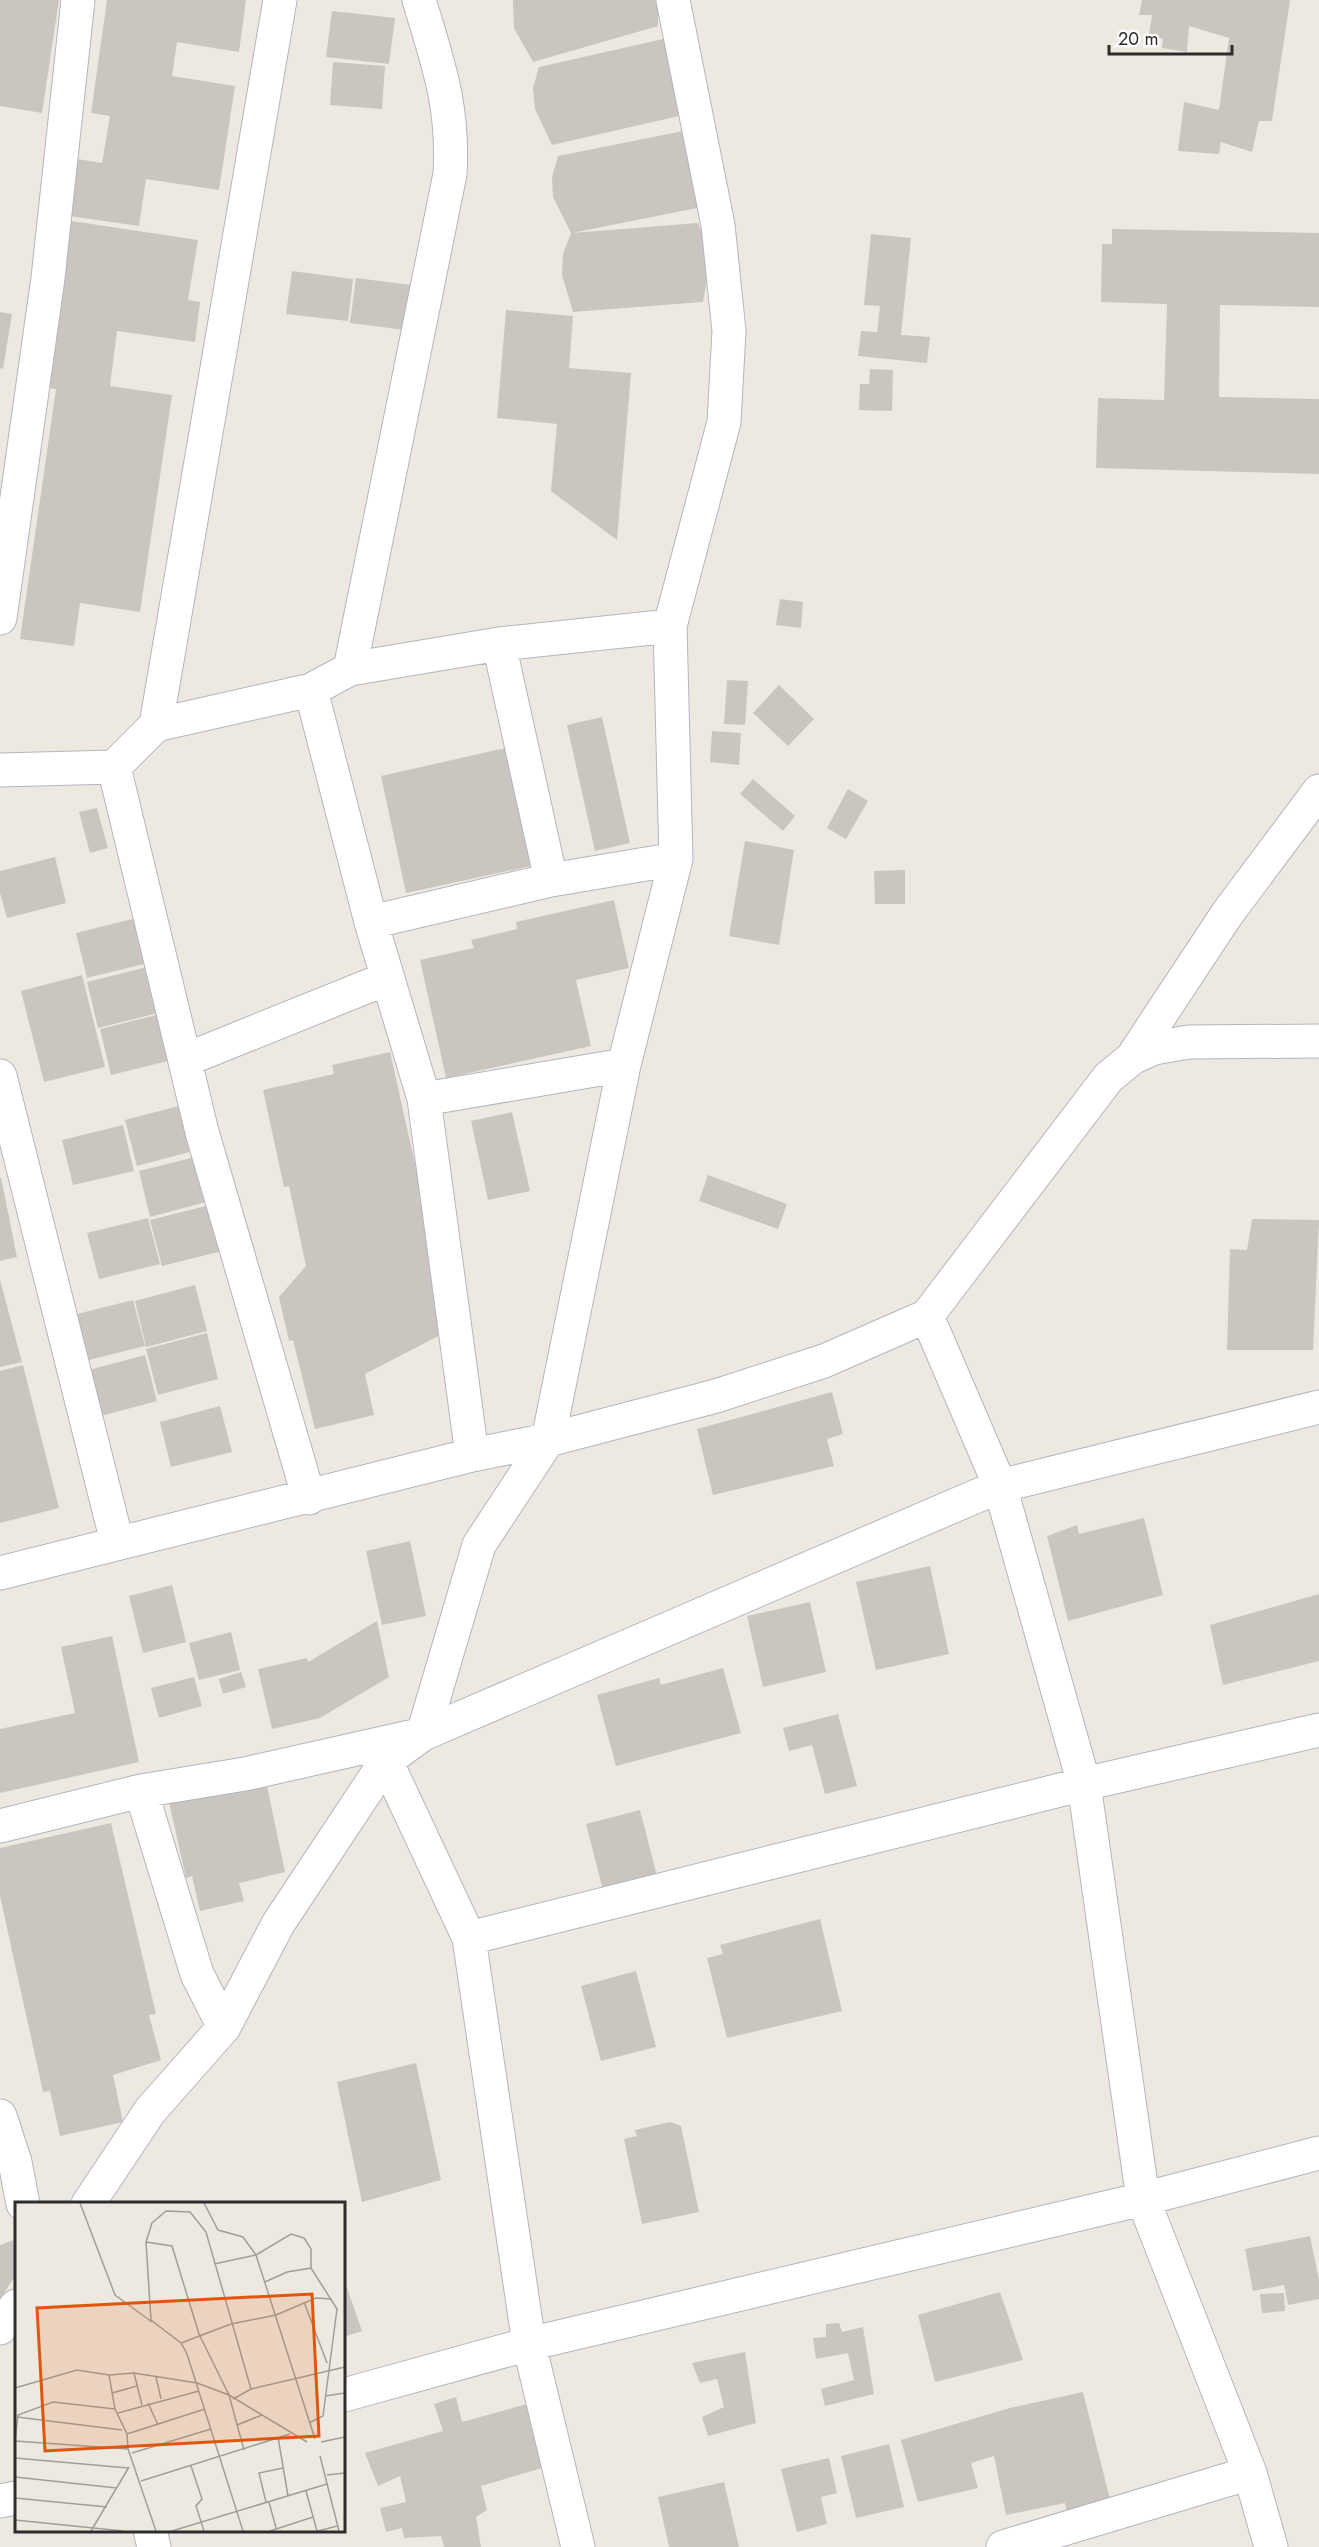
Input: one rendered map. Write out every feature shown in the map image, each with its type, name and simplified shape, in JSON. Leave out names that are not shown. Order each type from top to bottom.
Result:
[{"type":"street","points":[[0,618],[48,278],[78,0]]},
{"type":"street","points":[[156,725],[280,0]]},
{"type":"street","points":[[350,669],[450,174],[452,136],[447,97],[419,0]]},
{"type":"street","points":[[89,2202],[150,2111],[224,2027],[278,1924],[386,1761],[423,1734],[479,1545],[548,1440],[624,1065],[676,859],[670,626],[724,422],[729,332],[718,225],[674,0]]},
{"type":"street","points":[[0,770],[114,767],[156,725],[311,690],[350,669],[499,644],[670,626]]},
{"type":"street","points":[[499,644],[551,880]]},
{"type":"street","points":[[311,690],[371,922],[423,1099],[472,1455]]},
{"type":"street","points":[[114,767],[202,1132],[309,1498]]},
{"type":"street","points":[[1132,1058],[1227,914],[1319,791]]},
{"type":"street","points":[[371,922],[551,880],[676,859]]},
{"type":"street","points":[[184,1060],[388,978]]},
{"type":"street","points":[[0,1573],[117,1542],[309,1498],[472,1455],[548,1440],[716,1396],[813,1365],[927,1316],[1108,1078],[1132,1058],[1154,1048],[1189,1042],[1319,1041]]},
{"type":"street","points":[[423,1099],[624,1065]]},
{"type":"street","points":[[0,1076],[117,1542]]},
{"type":"street","points":[[927,1316],[1000,1486],[1084,1784],[1143,2199],[1250,2473],[1271,2547]]},
{"type":"street","points":[[0,1826],[141,1791],[245,1774],[423,1734],[1000,1486],[1319,1407]]},
{"type":"street","points":[[469,1938],[1084,1784],[1319,1730]]},
{"type":"street","points":[[386,1761],[469,1938],[529,2344],[578,2547]]},
{"type":"street","points":[[141,1791],[197,1974],[224,2027]]},
{"type":"street","points":[[0,2116],[7,2163],[22,2202]]},
{"type":"street","points":[[345,2395],[529,2344],[1143,2199],[1319,2153]]},
{"type":"street","points":[[0,2328],[15,2307]]},
{"type":"street","points":[[1003,2547],[1250,2473]]},
{"type":"street","points":[[0,2501],[15,2499]]},
{"type":"street","points":[[150,2532],[154,2547]]},
{"type":"building","points":[[0,0],[59,0],[42,113],[0,106]]},
{"type":"building","points":[[107,0],[246,0],[239,52],[177,42],[172,76],[235,86],[219,190],[146,179],[139,226],[69,216],[77,159],[102,163],[110,116],[91,113]]},
{"type":"building","points":[[513,0],[658,0],[658,26],[533,62],[514,28]]},
{"type":"building","points":[[1142,0],[1290,0],[1272,121],[1259,121],[1252,152],[1221,142],[1219,154],[1178,151],[1184,102],[1219,110],[1229,38],[1189,26],[1187,52],[1162,48],[1163,39],[1149,34],[1152,15],[1139,15]]},
{"type":"building","points":[[332,11],[395,18],[389,64],[326,57]]},
{"type":"building","points":[[663,39],[677,63],[679,116],[552,145],[535,109],[533,88],[539,67]]},
{"type":"building","points":[[333,62],[385,66],[382,109],[330,105]]},
{"type":"building","points":[[683,131],[699,194],[697,208],[572,233],[698,223],[708,249],[709,268],[703,302],[573,312],[562,275],[563,254],[571,233],[553,197],[552,177],[558,156]]},
{"type":"building","points":[[65,220],[198,240],[188,300],[200,302],[195,342],[117,331],[110,386],[172,395],[140,612],[80,603],[74,646],[20,639],[56,389],[41,387]]},
{"type":"building","points":[[1112,229],[1319,233],[1319,307],[1220,305],[1219,397],[1319,399],[1319,474],[1096,468],[1098,398],[1164,400],[1167,304],[1101,302],[1102,244],[1112,244]]},
{"type":"building","points":[[871,234],[911,238],[901,335],[930,337],[927,363],[858,356],[861,331],[877,332],[880,306],[864,305]]},
{"type":"building","points":[[292,271],[353,279],[348,321],[286,314]]},
{"type":"building","points":[[356,278],[419,286],[413,331],[350,323]]},
{"type":"building","points":[[506,310],[573,316],[569,368],[631,373],[617,540],[551,491],[557,424],[497,418]]},
{"type":"building","points":[[0,312],[12,314],[3,369],[0,368]]},
{"type":"building","points":[[870,369],[893,370],[892,411],[859,410],[860,384],[869,384]]},
{"type":"building","points":[[780,599],[803,602],[801,628],[776,625]]},
{"type":"building","points":[[727,680],[748,681],[745,725],[724,724]]},
{"type":"building","points":[[779,685],[814,719],[788,746],[753,713]]},
{"type":"building","points":[[602,717],[630,843],[595,851],[567,725]]},
{"type":"building","points":[[712,731],[741,733],[739,765],[710,762]]},
{"type":"building","points":[[514,746],[540,864],[406,893],[381,776]]},
{"type":"building","points":[[753,779],[795,816],[783,831],[740,794]]},
{"type":"building","points":[[848,789],[868,801],[846,839],[827,828]]},
{"type":"building","points":[[97,808],[108,848],[90,853],[79,812]]},
{"type":"building","points":[[745,841],[794,850],[779,945],[729,936]]},
{"type":"building","points":[[55,857],[66,903],[7,918],[0,893],[0,871]]},
{"type":"building","points":[[905,870],[905,904],[875,904],[874,871]]},
{"type":"building","points":[[614,900],[629,968],[576,980],[591,1046],[446,1078],[420,960],[474,948],[471,940],[517,929],[516,922]]},
{"type":"building","points":[[136,918],[148,963],[87,978],[76,933]]},
{"type":"building","points":[[147,967],[158,1013],[98,1028],[87,982]]},
{"type":"building","points":[[82,975],[105,1067],[44,1082],[21,991]]},
{"type":"building","points":[[160,1014],[172,1060],[111,1075],[100,1029]]},
{"type":"building","points":[[390,1052],[452,1329],[365,1374],[374,1415],[315,1429],[293,1340],[289,1341],[279,1297],[306,1266],[289,1186],[284,1187],[263,1090],[334,1074],[332,1065]]},
{"type":"building","points":[[186,1104],[197,1150],[137,1166],[125,1120]]},
{"type":"building","points":[[512,1112],[530,1191],[488,1200],[471,1121]]},
{"type":"building","points":[[123,1125],[134,1171],[73,1185],[62,1140]]},
{"type":"building","points":[[199,1156],[210,1201],[150,1217],[139,1171]]},
{"type":"building","points":[[708,1175],[787,1204],[778,1229],[699,1201]]},
{"type":"building","points":[[0,1178],[17,1257],[0,1261]]},
{"type":"building","points":[[210,1205],[222,1251],[162,1266],[150,1220]]},
{"type":"building","points":[[148,1218],[160,1264],[99,1279],[87,1233]]},
{"type":"building","points":[[1252,1219],[1319,1220],[1313,1350],[1227,1350],[1230,1249],[1247,1250]]},
{"type":"building","points":[[0,1280],[22,1362],[0,1367]]},
{"type":"building","points":[[195,1285],[207,1331],[146,1347],[135,1301]]},
{"type":"building","points":[[133,1300],[145,1346],[85,1361],[73,1315]]},
{"type":"building","points":[[207,1333],[218,1379],[158,1395],[146,1349]]},
{"type":"building","points":[[145,1355],[157,1401],[97,1417],[85,1371]]},
{"type":"building","points":[[23,1365],[59,1508],[0,1523],[0,1371]]},
{"type":"building","points":[[832,1392],[843,1434],[827,1439],[834,1466],[713,1495],[697,1429]]},
{"type":"building","points":[[220,1406],[232,1452],[171,1467],[160,1422]]},
{"type":"building","points":[[1144,1518],[1163,1595],[1068,1621],[1047,1536],[1077,1525],[1079,1534]]},
{"type":"building","points":[[410,1541],[426,1616],[382,1625],[366,1551]]},
{"type":"building","points":[[930,1566],[949,1654],[876,1670],[856,1582]]},
{"type":"building","points":[[172,1585],[186,1642],[143,1653],[129,1596]]},
{"type":"building","points":[[1319,1594],[1319,1661],[1223,1685],[1210,1625]]},
{"type":"building","points":[[810,1602],[826,1672],[763,1687],[747,1616]]},
{"type":"building","points":[[377,1621],[389,1677],[320,1718],[272,1729],[258,1669],[307,1658],[308,1662]]},
{"type":"building","points":[[231,1632],[240,1670],[199,1680],[189,1643]]},
{"type":"building","points":[[112,1636],[139,1762],[0,1793],[0,1729],[75,1713],[61,1647]]},
{"type":"building","points":[[723,1668],[741,1733],[616,1766],[597,1695],[659,1678],[661,1685]]},
{"type":"building","points":[[241,1672],[246,1687],[223,1694],[219,1679]]},
{"type":"building","points":[[194,1677],[202,1706],[159,1718],[151,1688]]},
{"type":"building","points":[[838,1714],[857,1786],[825,1794],[812,1745],[789,1751],[783,1728]]},
{"type":"building","points":[[266,1781],[285,1872],[239,1883],[244,1901],[200,1911],[192,1876],[186,1878],[169,1802]]},
{"type":"building","points":[[640,1810],[657,1876],[603,1890],[586,1824]]},
{"type":"building","points":[[111,1823],[156,2014],[149,2015],[161,2060],[113,2075],[123,2122],[60,2136],[50,2091],[43,2092],[0,1896],[0,1848]]},
{"type":"building","points":[[820,1919],[842,2011],[727,2038],[707,1958],[723,1954],[720,1945]]},
{"type":"building","points":[[636,1971],[656,2047],[601,2061],[581,1986]]},
{"type":"building","points":[[416,2063],[441,2180],[362,2202],[337,2082]]},
{"type":"building","points":[[670,2122],[681,2126],[699,2212],[642,2224],[624,2139],[637,2136],[635,2130]]},
{"type":"building","points":[[1310,2236],[1319,2280],[1319,2299],[1288,2305],[1284,2285],[1253,2291],[1245,2249]]},
{"type":"building","points":[[15,2239],[15,2276],[0,2299],[0,2245]]},
{"type":"building","points":[[345,2282],[362,2331],[345,2337]]},
{"type":"building","points":[[1000,2292],[1023,2360],[935,2382],[918,2315]]},
{"type":"building","points":[[1284,2293],[1285,2311],[1262,2313],[1260,2294]]},
{"type":"building","points":[[839,2323],[842,2332],[863,2327],[874,2394],[825,2406],[821,2389],[854,2380],[848,2353],[816,2359],[813,2338],[826,2337],[826,2324]]},
{"type":"building","points":[[745,2352],[756,2423],[708,2436],[702,2417],[724,2407],[717,2379],[700,2383],[692,2363]]},
{"type":"building","points":[[1083,2392],[1111,2503],[1067,2514],[1065,2503],[1006,2515],[994,2456],[971,2463],[978,2488],[918,2502],[901,2440],[1010,2408]]},
{"type":"building","points":[[456,2397],[462,2422],[545,2399],[563,2462],[481,2486],[487,2510],[476,2517],[481,2547],[444,2547],[441,2536],[404,2538],[402,2528],[386,2532],[380,2508],[406,2502],[400,2476],[378,2486],[365,2453],[443,2431],[434,2404]]},
{"type":"building","points":[[889,2444],[904,2507],[856,2518],[841,2456]]},
{"type":"building","points":[[829,2458],[837,2493],[821,2497],[827,2524],[797,2532],[781,2469]]},
{"type":"building","points":[[724,2482],[739,2547],[669,2547],[658,2497]]}]
